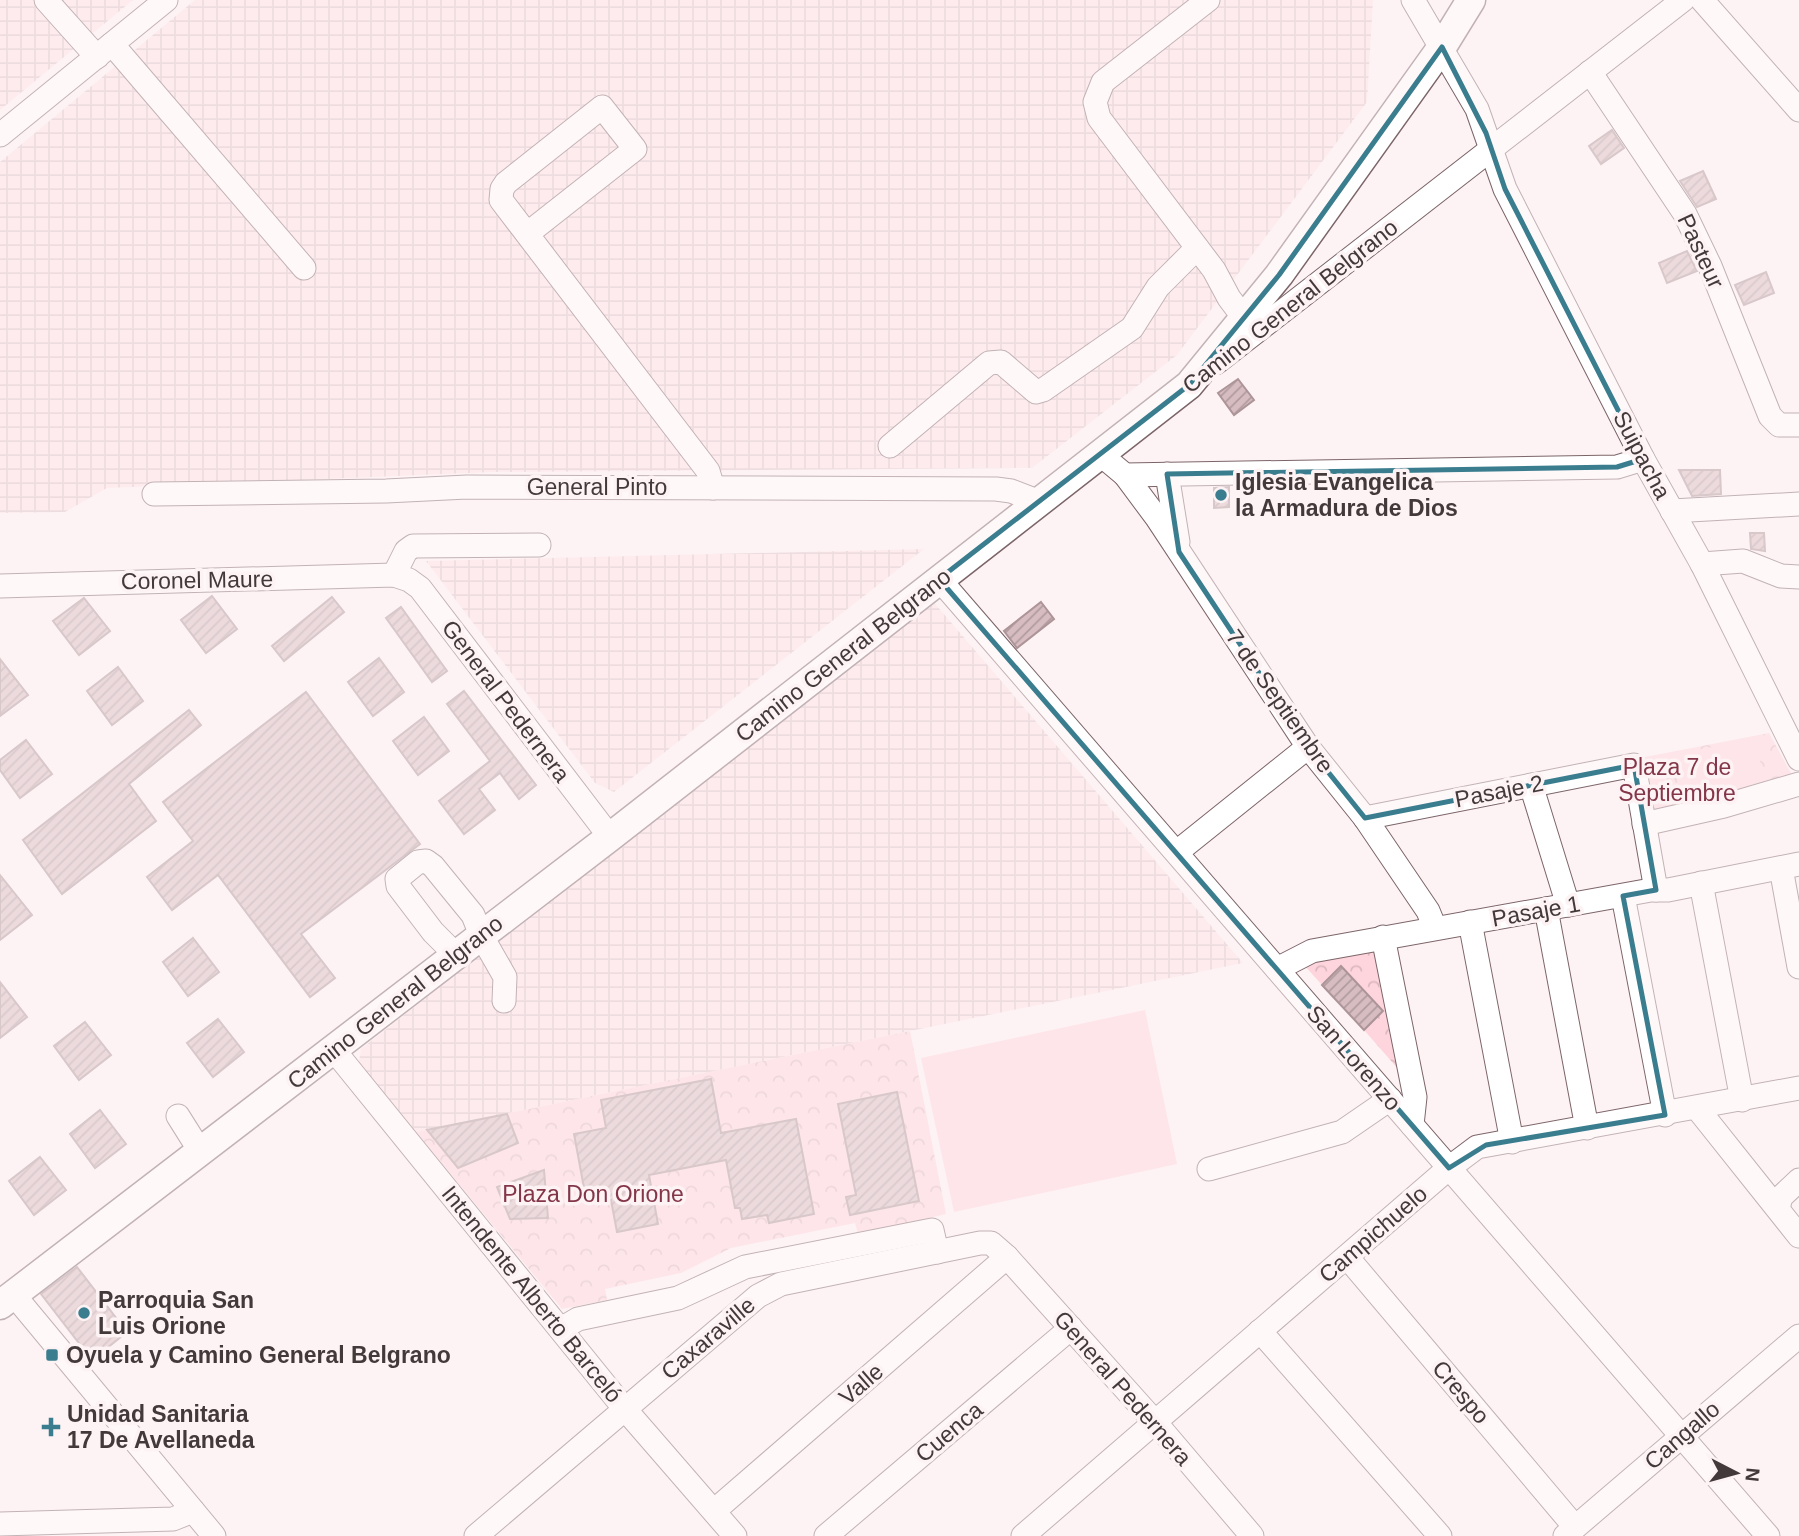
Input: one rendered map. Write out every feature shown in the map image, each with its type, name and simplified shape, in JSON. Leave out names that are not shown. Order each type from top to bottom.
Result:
[{"type":"main road","points":[[1189,385],[1279,275],[1442,47],[1471,0]]},
{"type":"main road","name":"Camino General Belgrano","points":[[7,1300],[610,837],[1189,385]]},
{"type":"street","points":[[46,0],[105,50],[304,268]]},
{"type":"street","points":[[0,135],[166,0]]},
{"type":"street","points":[[1208,0],[1102,82],[1095,102],[1099,118],[1198,248],[1244,318]]},
{"type":"street","name":"Suipacha","points":[[1413,0],[1477,109],[1505,189],[1643,459],[1702,564],[1799,759]]},
{"type":"street","name":"Camino General Belgrano","points":[[1189,385],[1683,0]]},
{"type":"street","points":[[1702,0],[1799,110]]},
{"type":"street","name":"Pasteur","points":[[1590,72],[1685,214],[1710,266],[1770,416],[1779,425],[1799,425]]},
{"type":"street","points":[[527,234],[635,149],[602,107],[506,183],[502,189],[501,200],[708,471],[713,488]]},
{"type":"street","points":[[890,446],[989,363],[1000,362],[1036,392],[1043,390],[1132,328],[1158,287],[1198,248]]},
{"type":"street","points":[[1101,455],[1125,475],[1617,467],[1643,459]]},
{"type":"street","points":[[1167,474],[1180,552]]},
{"type":"street","name":"7 de Septiembre","points":[[1125,475],[1180,552],[1308,747],[1365,818],[1428,911],[1435,928]]},
{"type":"street","name":"General Pinto","points":[[154,494],[386,491],[467,487],[996,489],[1011,491],[1037,501]]},
{"type":"street","points":[[1672,511],[1799,504]]},
{"type":"street","points":[[394,575],[407,551],[413,546],[539,545]]},
{"type":"street","points":[[1702,564],[1743,561],[1781,576],[1799,578]]},
{"type":"street","name":"Coronel Maure","points":[[0,586],[394,575]]},
{"type":"street","name":"General Pedernera","points":[[394,575],[409,580],[420,588],[610,837]]},
{"type":"street","name":"San Lorenzo","points":[[939,579],[1768,1536]]},
{"type":"street","points":[[1177,852],[1308,747]]},
{"type":"street","name":"Pasaje 2","points":[[1365,818],[1633,765],[1644,824]]},
{"type":"street","points":[[1656,890],[1644,824],[1724,806],[1799,784]]},
{"type":"street","points":[[1531,785],[1557,907],[1587,1128]]},
{"type":"street","points":[[456,955],[433,932],[398,886],[397,879],[418,862],[426,861],[433,866],[473,915],[505,978],[504,1001]]},
{"type":"street","points":[[1790,866],[1799,967]]},
{"type":"street","name":"Pasaje 1","points":[[1277,969],[1311,951],[1790,866]]},
{"type":"street","points":[[1701,883],[1742,1100]]},
{"type":"street","points":[[1623,896],[1665,1115]]},
{"type":"street","points":[[1470,922],[1512,1142]]},
{"type":"street","points":[[1383,937],[1415,1097],[1412,1125]]},
{"type":"street","name":"Intendente Alberto Barceló","points":[[333,1049],[625,1408],[735,1536]]},
{"type":"street","name":"Campichuelo","points":[[1023,1536],[1449,1168],[1477,1147],[1665,1115],[1799,1088]]},
{"type":"street","points":[[1209,1169],[1342,1132],[1390,1100]]},
{"type":"street","points":[[1696,1108],[1799,1236]]},
{"type":"street","points":[[178,1116],[200,1151]]},
{"type":"street","points":[[1777,1208],[1781,1197],[1799,1181]]},
{"type":"street","points":[[561,1329],[578,1318],[678,1298],[735,1272],[759,1265],[932,1230],[937,1252]]},
{"type":"street","name":"Caxaraville","points":[[476,1536],[758,1296],[770,1289],[781,1284],[980,1243],[999,1250]]},
{"type":"street","name":"General Pedernera","points":[[999,1250],[1155,1422],[1252,1536]]},
{"type":"street","name":"Valle","points":[[714,1511],[999,1250]]},
{"type":"street","name":"Crespo","points":[[1347,1257],[1570,1532]]},
{"type":"street","points":[[7,1300],[214,1536]]},
{"type":"street","name":"Cuenca","points":[[826,1536],[1071,1328]]},
{"type":"street","points":[[1260,1331],[1440,1536]]},
{"type":"street","name":"Cangallo","points":[[1570,1532],[1799,1336]]},
{"type":"street","points":[[0,1524],[173,1519],[193,1511]]},
{"type":"highlighted area","points":[[1442,47],[1486,133],[1505,189],[1643,459],[1617,467],[1167,474],[1179,552],[1308,747],[1365,818],[1634,765],[1656,890],[1623,896],[1665,1115],[1486,1145],[1449,1168],[939,579],[1189,385],[1279,275]]},
{"type":"shaded area","points":[[0,0],[133,0],[0,110]]},
{"type":"shaded area","points":[[195,0],[1373,0],[1367,102],[1177,355],[1032,468],[492,472],[107,488],[65,512],[0,513],[0,162]]},
{"type":"shaded area","points":[[924,549],[614,792],[595,783],[426,561]]},
{"type":"shaded area","points":[[931,599],[1243,963],[416,1132],[359,1062],[361,1049]]},
{"type":"green space","name":"Plaza 7 de Septiembre","points":[[1769,733],[1793,777],[1649,816],[1640,758]]},
{"type":"green space","points":[[1756,739],[1764,782],[1688,796],[1680,753]]},
{"type":"green space","points":[[1379,944],[1406,1078],[1364,1030],[1384,1011],[1342,966],[1322,985],[1304,965]]},
{"type":"green space","points":[[1145,1010],[1177,1164],[954,1212],[921,1058]]},
{"type":"green space","name":"Plaza Don Orione","points":[[910,1031],[946,1214],[858,1234],[855,1223],[731,1248],[681,1273],[605,1289],[607,1300],[562,1309],[416,1132]]},
{"type":"building","points":[[1612,130],[1624,148],[1601,164],[1589,146]]},
{"type":"building","points":[[1703,171],[1716,199],[1697,207],[1680,181]]},
{"type":"building","points":[[1687,251],[1697,271],[1667,283],[1659,263]]},
{"type":"building","points":[[1766,272],[1774,293],[1744,305],[1735,285]]},
{"type":"building","points":[[1238,379],[1254,400],[1234,415],[1218,393]]},
{"type":"building","points":[[1679,470],[1720,470],[1721,494],[1692,496]]},
{"type":"building","name":"Iglesia Evangelica la Armadura de Dios","points":[[1229,487],[1229,507],[1214,508],[1214,488]]},
{"type":"building","points":[[1750,533],[1764,533],[1765,551],[1751,549]]},
{"type":"building","points":[[212,596],[237,629],[206,653],[181,620]]},
{"type":"building","points":[[332,597],[344,612],[284,661],[272,646]]},
{"type":"building","points":[[84,598],[110,631],[79,655],[53,621]]},
{"type":"building","points":[[1041,602],[1054,619],[1017,648],[1004,631]]},
{"type":"building","points":[[401,607],[447,671],[432,682],[386,618]]},
{"type":"building","points":[[379,658],[404,692],[373,716],[348,682]]},
{"type":"building","points":[[0,659],[28,695],[0,716]]},
{"type":"building","points":[[118,667],[143,701],[112,725],[87,691]]},
{"type":"building","points":[[464,691],[536,785],[519,799],[500,773],[479,789],[495,810],[464,834],[439,801],[490,761],[447,704]]},
{"type":"building","points":[[306,692],[420,844],[301,934],[335,978],[310,997],[218,875],[172,910],[147,877],[193,841],[163,802]]},
{"type":"building","points":[[189,710],[201,725],[129,784],[156,821],[62,894],[23,840]]},
{"type":"building","points":[[424,717],[449,751],[418,775],[393,741]]},
{"type":"building","points":[[26,740],[52,774],[20,798],[0,770],[0,760]]},
{"type":"building","points":[[0,875],[32,915],[0,940]]},
{"type":"building","points":[[193,938],[219,972],[188,996],[163,962]]},
{"type":"building","points":[[1341,966],[1383,1011],[1364,1030],[1322,985]]},
{"type":"building","points":[[0,982],[27,1017],[0,1038]]},
{"type":"building","points":[[218,1019],[244,1052],[213,1077],[187,1043]]},
{"type":"building","points":[[85,1022],[111,1055],[79,1080],[54,1046]]},
{"type":"building","points":[[711,1079],[721,1133],[796,1119],[814,1214],[769,1223],[767,1215],[742,1219],[740,1208],[735,1208],[726,1160],[649,1175],[658,1224],[617,1232],[611,1200],[587,1204],[574,1134],[606,1128],[601,1100]]},
{"type":"building","points":[[897,1092],[919,1201],[850,1215],[846,1197],[856,1195],[838,1104]]},
{"type":"building","points":[[100,1110],[126,1144],[95,1168],[70,1134]]},
{"type":"building","points":[[507,1114],[518,1143],[458,1168],[427,1130]]},
{"type":"building","points":[[40,1157],[66,1190],[34,1215],[9,1181]]},
{"type":"building","points":[[544,1170],[548,1218],[510,1219],[497,1187]]},
{"type":"building","name":"Parroquia San Luis Orione","points":[[77,1267],[127,1332],[92,1360],[41,1294]]},
{"type":"place","name":"Iglesia Evangelica la Armadura de Dios","points":[[1221,495]]},
{"type":"place","name":"Parroquia San Luis Orione","points":[[84,1313]]},
{"type":"place","name":"Oyuela y Camino General Belgrano","points":[[52,1355]]},
{"type":"place","name":"Unidad Sanitaria 17 De Avellaneda","points":[[51,1427]]}]
